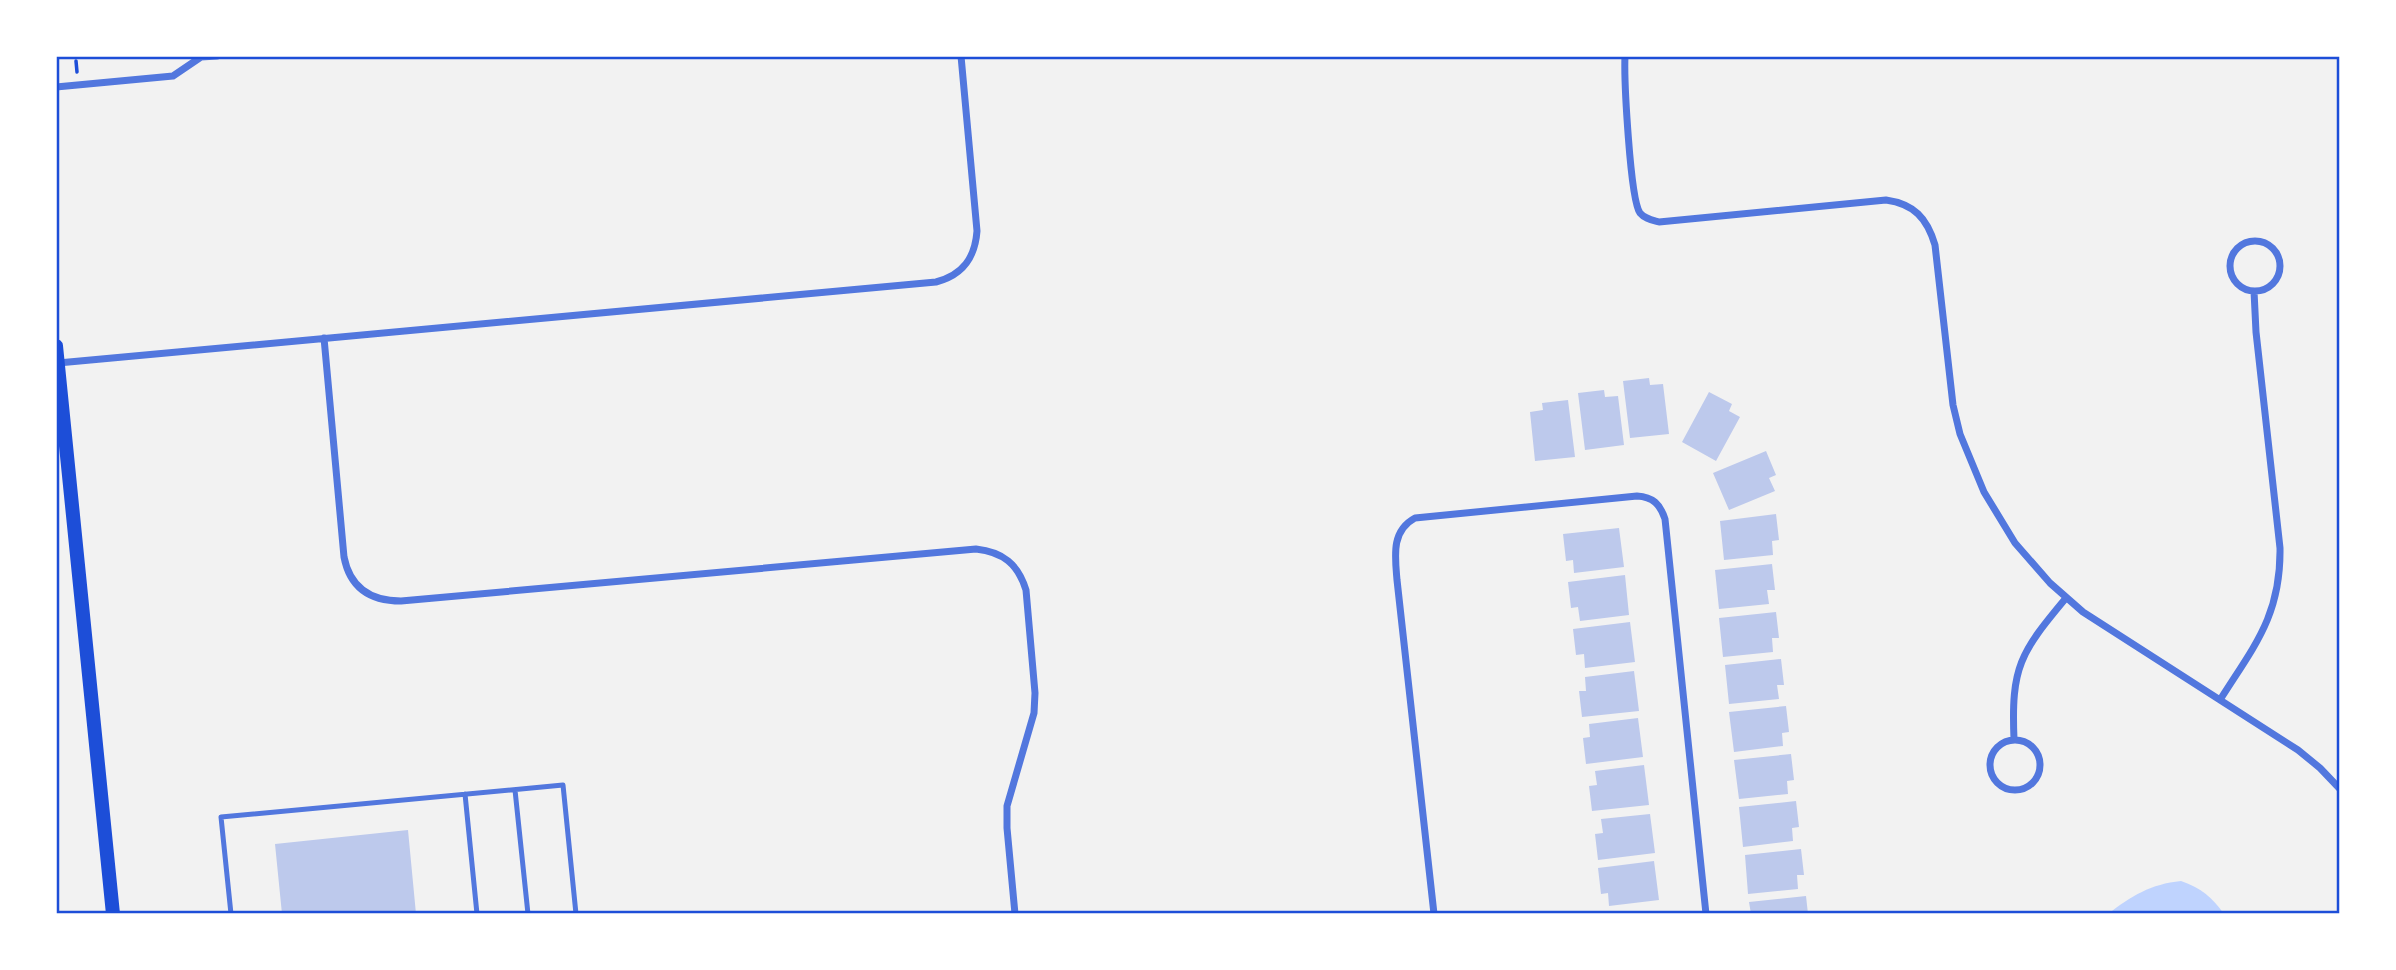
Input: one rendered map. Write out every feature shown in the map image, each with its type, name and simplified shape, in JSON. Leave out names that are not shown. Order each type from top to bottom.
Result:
[{"type":"main road","points":[[56,346],[113,914]]},
{"type":"street","points":[[56,88],[173,76],[199,57],[217,56]]},
{"type":"street","points":[[58,363],[948,279],[960,272],[973,254],[977,231],[961,56]]},
{"type":"street","points":[[1625,56],[1636,202],[1640,213],[1648,219],[1659,222],[1886,200],[1913,208],[1922,217],[1931,230],[1935,245],[1953,405],[1960,434],[1972,466],[1998,519],[2015,543],[2066,598],[2106,629],[2298,750],[2340,789]]},
{"type":"street","points":[[2252,240],[2268,244],[2279,256],[2280,264],[2276,280],[2270,286],[2254,291],[2239,285],[2230,271],[2230,263],[2237,248],[2252,240]]},
{"type":"street","points":[[2220,700],[2262,635],[2275,603],[2280,571],[2254,291]]},
{"type":"street","points":[[324,338],[346,571],[354,583],[374,597],[401,601],[976,549],[1001,555],[1013,564],[1021,575],[1026,590],[1035,694],[1030,732],[1007,806],[1015,914]]},
{"type":"street","points":[[1434,914],[1397,580],[1395,555],[1400,532],[1404,524],[1415,518],[1637,495],[1656,502],[1665,519],[1706,914]]},
{"type":"street","points":[[2014,739],[2013,688],[2019,666],[2035,635],[2066,598]]},
{"type":"street","points":[[2014,739],[2034,748],[2038,754],[2040,769],[2033,783],[2027,788],[2012,790],[2004,788],[1993,779],[1989,764],[1994,750],[2006,741],[2014,739]]},
{"type":"lane","points":[[231,914],[221,817],[563,785],[576,914]]},
{"type":"lane","points":[[515,790],[528,914]]},
{"type":"lane","points":[[465,794],[477,914]]},
{"type":"path","points":[[76,61],[78,75]]},
{"type":"water","points":[[2181,881],[2206,894],[2224,914],[2108,914],[2142,892]]},
{"type":"building","points":[[1649,378],[1650,385],[1663,384],[1669,434],[1630,438],[1623,381]]},
{"type":"building","points":[[1604,390],[1605,397],[1618,396],[1624,445],[1585,450],[1578,393]]},
{"type":"building","points":[[1709,392],[1732,404],[1729,411],[1740,417],[1716,461],[1682,442]]},
{"type":"building","points":[[1568,400],[1575,457],[1535,461],[1530,412],[1543,410],[1542,403]]},
{"type":"building","points":[[1766,451],[1776,475],[1769,478],[1775,491],[1729,510],[1713,473]]},
{"type":"building","points":[[1776,514],[1779,540],[1772,541],[1773,555],[1724,560],[1720,521]]},
{"type":"building","points":[[1619,528],[1624,567],[1574,573],[1573,560],[1566,561],[1563,534]]},
{"type":"building","points":[[1772,564],[1775,590],[1767,590],[1769,604],[1719,609],[1715,570]]},
{"type":"building","points":[[1625,575],[1629,615],[1580,621],[1578,607],[1571,608],[1568,582]]},
{"type":"building","points":[[1776,612],[1779,638],[1772,638],[1773,652],[1723,657],[1719,618]]},
{"type":"building","points":[[1630,622],[1635,662],[1585,668],[1584,654],[1576,655],[1573,629]]},
{"type":"building","points":[[1781,659],[1784,685],[1777,685],[1779,699],[1729,704],[1725,665]]},
{"type":"building","points":[[1634,671],[1639,711],[1582,717],[1579,691],[1586,691],[1585,677]]},
{"type":"building","points":[[1786,706],[1789,732],[1782,733],[1783,746],[1734,752],[1729,712]]},
{"type":"building","points":[[1638,718],[1643,757],[1586,764],[1583,738],[1590,737],[1589,724]]},
{"type":"building","points":[[1791,754],[1794,780],[1787,781],[1788,794],[1739,799],[1734,760]]},
{"type":"building","points":[[1644,765],[1649,805],[1592,811],[1589,786],[1597,785],[1595,771]]},
{"type":"building","points":[[1796,801],[1799,827],[1792,828],[1793,841],[1743,847],[1739,807]]},
{"type":"building","points":[[1650,814],[1655,853],[1598,860],[1595,834],[1603,833],[1601,819]]},
{"type":"building","points":[[408,830],[416,914],[282,914],[275,844]]},
{"type":"building","points":[[1801,849],[1804,875],[1797,875],[1798,889],[1748,894],[1745,855]]},
{"type":"building","points":[[1654,861],[1659,900],[1609,906],[1608,893],[1601,894],[1598,868]]},
{"type":"building","points":[[1806,896],[1808,914],[1751,914],[1749,902]]}]
